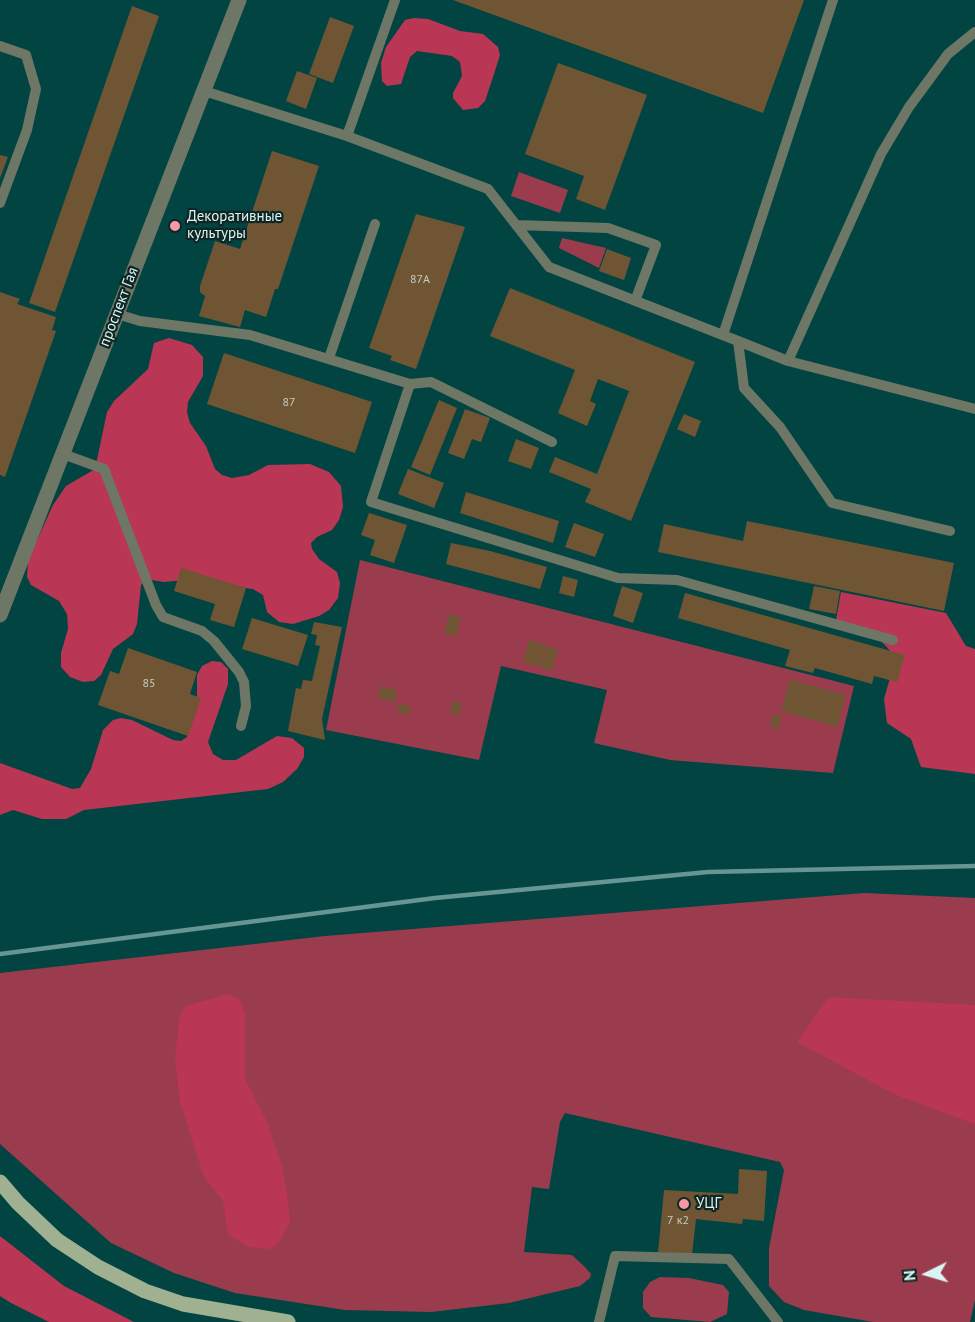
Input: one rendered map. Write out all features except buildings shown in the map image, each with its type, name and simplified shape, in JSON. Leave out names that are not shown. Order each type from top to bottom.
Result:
[{"type":"main road","points":[[0,1182],[18,1203],[57,1240],[98,1267],[145,1291],[183,1304],[288,1322]]},
{"type":"street","name":"проспект Гая","points":[[0,614],[239,0]]},
{"type":"lane","points":[[347,136],[395,0]]},
{"type":"lane","points":[[723,335],[833,0]]},
{"type":"lane","points":[[788,361],[881,154],[909,107],[948,54],[975,32]]},
{"type":"lane","points":[[0,46],[26,55],[36,89],[27,130],[0,203]]},
{"type":"lane","points":[[204,91],[347,136],[488,189],[549,267],[788,361],[975,409]]},
{"type":"lane","points":[[328,358],[375,224]]},
{"type":"lane","points":[[516,225],[608,228],[656,245],[635,301]]},
{"type":"lane","points":[[117,314],[140,321],[250,335],[410,384],[431,382],[552,442]]},
{"type":"lane","points":[[738,342],[744,388],[780,427],[832,503],[950,531]]},
{"type":"lane","points":[[410,384],[371,502],[618,578],[677,580],[893,640]]},
{"type":"lane","points":[[63,454],[105,469],[156,605],[163,617],[202,631],[214,641],[239,672],[244,682],[246,706],[241,726]]},
{"type":"lane","points":[[598,1322],[615,1256],[729,1259],[778,1322]]},
{"type":"shaded area","points":[[428,19],[460,31],[483,34],[498,47],[500,55],[494,74],[485,101],[478,108],[463,110],[453,98],[453,93],[462,76],[460,62],[452,56],[417,51],[410,57],[401,84],[387,86],[382,81],[381,63],[386,47],[405,20]]},
{"type":"shaded area","points":[[519,172],[568,190],[560,213],[511,196]]},
{"type":"shaded area","points":[[562,238],[606,248],[599,268],[559,248]]},
{"type":"shaded area","points":[[169,338],[192,345],[203,357],[203,376],[188,402],[187,412],[190,423],[206,446],[215,469],[222,475],[232,478],[249,475],[268,465],[310,464],[329,472],[341,486],[343,507],[339,520],[332,530],[317,537],[311,543],[319,559],[337,572],[340,583],[338,598],[329,610],[319,616],[293,624],[279,622],[267,612],[263,595],[253,589],[186,580],[164,582],[145,579],[141,585],[137,624],[133,634],[113,649],[101,675],[94,681],[83,682],[70,677],[61,667],[61,653],[68,629],[67,614],[59,601],[31,585],[27,577],[28,560],[53,505],[66,486],[95,469],[107,412],[114,401],[148,369],[154,343]]},
{"type":"shaded area","points":[[360,560],[854,686],[833,773],[670,760],[594,743],[607,690],[501,666],[479,760],[326,730]]},
{"type":"shaded area","points":[[841,592],[946,613],[966,646],[975,649],[975,774],[921,767],[911,739],[887,723],[884,699],[896,657],[881,641],[836,620]]},
{"type":"shaded area","points":[[212,661],[221,662],[228,669],[228,684],[208,742],[213,754],[223,760],[236,760],[277,736],[292,738],[304,748],[304,757],[297,769],[283,782],[268,789],[84,810],[66,819],[42,819],[13,810],[0,815],[0,763],[72,789],[80,788],[91,769],[103,730],[113,720],[121,718],[132,720],[173,740],[181,741],[187,737],[197,701],[197,675],[202,666]]},
{"type":"shaded area","points":[[864,893],[975,898],[975,1300],[970,1322],[873,1322],[804,1310],[784,1302],[769,1286],[769,1248],[784,1170],[780,1162],[565,1113],[560,1122],[549,1189],[532,1187],[524,1252],[572,1255],[591,1274],[590,1278],[580,1286],[509,1303],[431,1312],[345,1310],[235,1293],[174,1273],[111,1243],[0,1144],[0,973],[325,936]]},
{"type":"shaded area","points":[[229,994],[240,1000],[245,1014],[245,1079],[267,1122],[282,1166],[287,1193],[290,1221],[280,1242],[270,1249],[248,1247],[228,1234],[223,1201],[204,1177],[180,1102],[175,1058],[180,1014],[189,1005]]},
{"type":"shaded area","points":[[829,997],[975,1005],[975,1124],[896,1095],[797,1042]]},
{"type":"shaded area","points":[[0,1236],[64,1286],[134,1322],[49,1322],[0,1296]]},
{"type":"shaded area","points":[[660,1277],[689,1278],[723,1285],[729,1292],[727,1314],[710,1322],[651,1317],[643,1308],[643,1292],[650,1282]]},
{"type":"railway","points":[[0,954],[435,898],[708,872],[975,866]]},
{"type":"place","name":"Декоративные культуры","points":[[175,226]]},
{"type":"place","name":"УЦГ","points":[[684,1204]]}]
